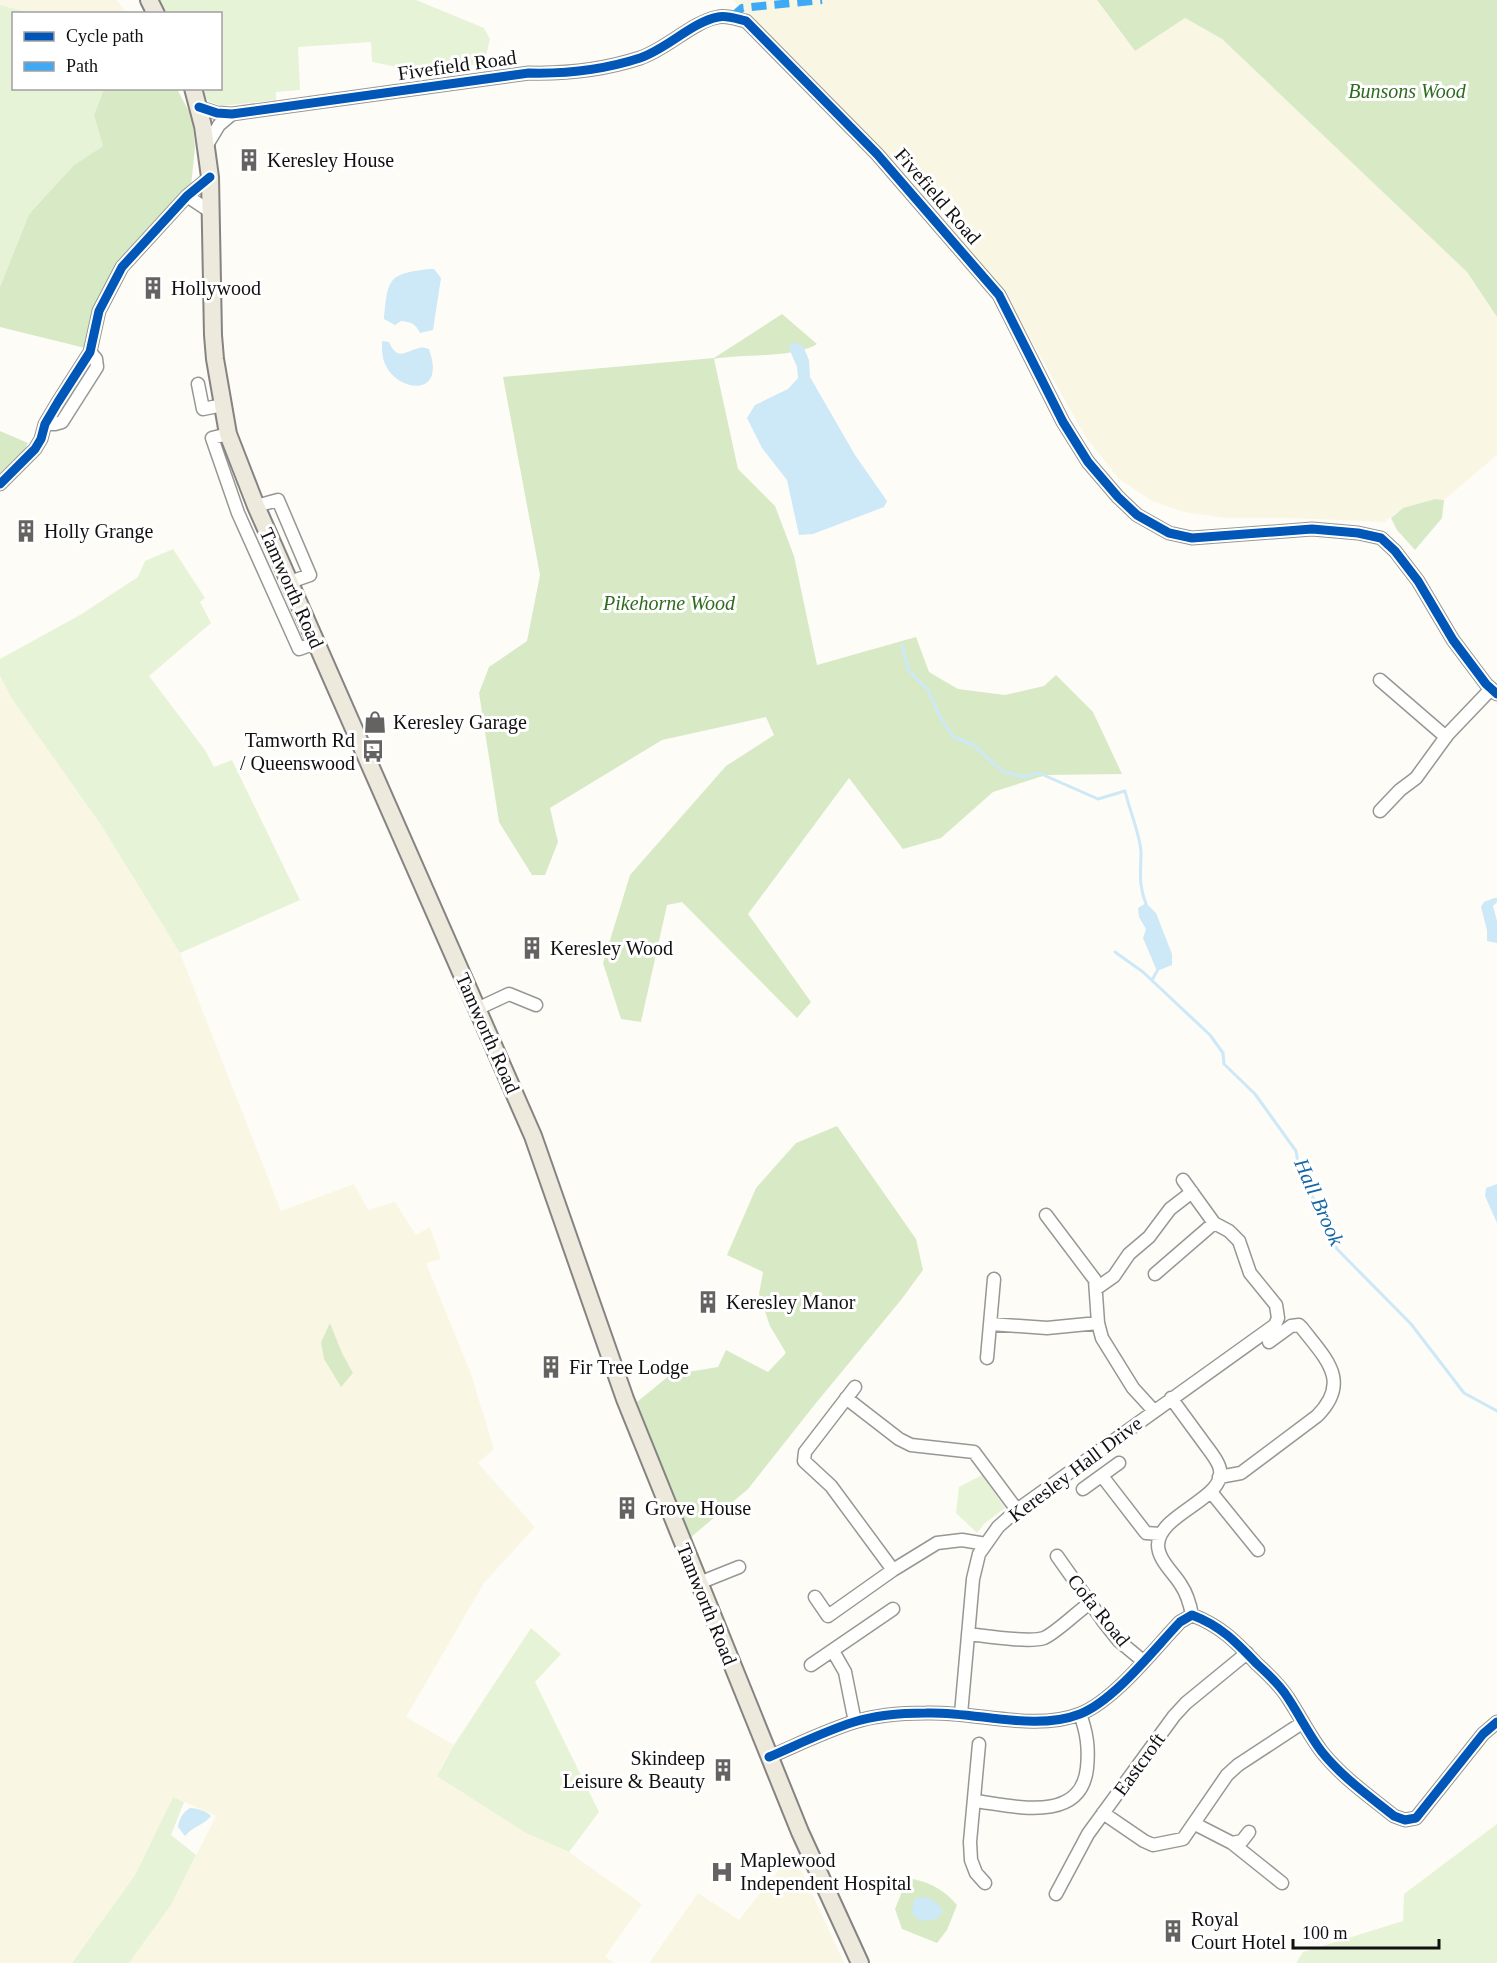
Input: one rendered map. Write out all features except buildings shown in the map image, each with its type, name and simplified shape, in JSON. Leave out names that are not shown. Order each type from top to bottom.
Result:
[{"type":"main road","name":"Tamworth Road","points":[[194,90],[207,145],[210,177],[213,335],[228,434],[256,506],[533,1136],[625,1399],[800,1832],[860,1963]]},
{"type":"street","name":"Fivefield Road","points":[[199,107],[217,113],[232,114],[529,73],[561,74],[598,70],[663,48],[708,21],[720,17],[746,21],[877,154],[993,288],[1015,325],[1063,422],[1088,462],[1118,497],[1137,514],[1169,533],[1191,538],[1312,529],[1358,533],[1381,538],[1395,551],[1412,573],[1453,640],[1494,691]]},
{"type":"street","points":[[207,145],[219,125],[232,114]]},
{"type":"street","points":[[0,484],[35,449],[41,439],[45,424],[90,352],[99,311],[122,267],[187,196],[210,177]]},
{"type":"street","points":[[187,196],[211,212]]},
{"type":"street","points":[[198,384],[204,414],[223,405]]},
{"type":"street","points":[[228,434],[212,438],[238,513],[299,649],[316,643]]},
{"type":"street","points":[[1380,681],[1446,737]]},
{"type":"street","points":[[1380,811],[1392,797],[1416,778],[1446,737],[1494,691]]},
{"type":"street","points":[[477,1009],[509,994],[536,1005]]},
{"type":"street","points":[[1155,1274],[1214,1223],[1183,1180]]},
{"type":"street","points":[[1097,1288],[1114,1275],[1130,1254],[1149,1237],[1170,1209],[1192,1192]]},
{"type":"street","points":[[1046,1215],[1095,1280],[1098,1323],[1102,1338],[1133,1388],[1154,1411]]},
{"type":"street","name":"Keresley Hall Drive","points":[[961,1714],[973,1579],[979,1554],[998,1527],[1017,1510],[1275,1324],[1278,1318],[1276,1305],[1250,1273],[1239,1241],[1229,1231],[1214,1223]]},
{"type":"street","points":[[987,1358],[994,1279]]},
{"type":"street","points":[[990,1324],[1047,1328],[1098,1323]]},
{"type":"street","points":[[1219,1477],[1241,1473],[1317,1416],[1327,1407],[1332,1395],[1335,1384],[1334,1373],[1328,1361],[1299,1325],[1291,1326],[1269,1342]]},
{"type":"street","points":[[855,1387],[805,1452],[804,1461],[831,1486],[893,1570]]},
{"type":"street","points":[[846,1398],[898,1439],[912,1445],[974,1452],[1017,1510]]},
{"type":"street","points":[[1171,1398],[1219,1466],[1219,1477],[1211,1492],[1167,1525],[1160,1534],[1160,1554],[1183,1587],[1192,1615]]},
{"type":"street","points":[[1083,1489],[1119,1463]]},
{"type":"street","points":[[1102,1476],[1146,1533],[1160,1534]]},
{"type":"street","points":[[1211,1492],[1258,1550]]},
{"type":"street","points":[[815,1597],[828,1616],[936,1543],[962,1540],[986,1544]]},
{"type":"street","name":"Cofa Road","points":[[1057,1556],[1119,1641],[1143,1660]]},
{"type":"street","points":[[699,1583],[739,1567]]},
{"type":"street","points":[[968,1634],[1031,1640],[1042,1638],[1052,1633],[1090,1603]]},
{"type":"street","points":[[811,1665],[893,1609]]},
{"type":"street","points":[[1192,1615],[1211,1622],[1228,1634],[1288,1697],[1302,1723],[1339,1771],[1394,1816],[1405,1820],[1416,1818],[1483,1734],[1497,1722]]},
{"type":"street","points":[[769,1757],[855,1722],[928,1712],[1039,1721],[1080,1714],[1095,1706],[1116,1689],[1180,1622],[1192,1615]]},
{"type":"street","points":[[832,1651],[845,1672],[855,1722]]},
{"type":"street","name":"Eastcroft","points":[[1056,1894],[1088,1834],[1174,1716],[1247,1653]]},
{"type":"street","points":[[975,1801],[1048,1807],[1063,1804],[1074,1797],[1084,1782],[1089,1750],[1080,1714]]},
{"type":"street","points":[[1103,1813],[1153,1845],[1183,1839],[1227,1775],[1238,1765],[1302,1723]]},
{"type":"street","points":[[979,1744],[970,1842],[971,1860],[976,1873],[985,1883]]},
{"type":"street","points":[[1195,1824],[1232,1843],[1282,1883]]},
{"type":"street","points":[[1232,1843],[1242,1841],[1249,1832]]},
{"type":"shaded area","points":[[0,0],[117,0],[125,12],[27,12],[0,5]]},
{"type":"shaded area","points":[[733,0],[1097,0],[1135,51],[1185,18],[1222,39],[1467,272],[1497,317],[1497,455],[1444,500],[1435,499],[1403,508],[1384,522],[1226,518],[1184,512],[1152,501],[1119,479],[1085,436],[1002,288],[962,240],[895,164]]},
{"type":"shaded area","points":[[0,676],[12,699],[101,825],[180,953],[281,1211],[354,1184],[368,1210],[395,1202],[416,1235],[430,1227],[441,1259],[426,1263],[471,1374],[494,1449],[478,1463],[535,1527],[484,1583],[406,1717],[454,1745],[440,1769],[526,1833],[569,1852],[642,1904],[605,1957],[615,1963],[129,1963],[171,1905],[216,1816],[173,1797],[135,1875],[72,1963],[0,1963]]},
{"type":"shaded area","points":[[793,1852],[844,1963],[649,1963],[698,1893],[739,1920]]},
{"type":"green space","points":[[157,0],[416,0],[484,28],[490,39],[484,64],[411,70],[372,62],[371,42],[298,47],[300,90],[276,92],[276,100],[221,106],[208,101],[202,90],[222,90],[222,12],[163,12]]},
{"type":"green space","name":"Bunsons Wood","points":[[1097,0],[1497,0],[1497,317],[1467,272],[1222,39],[1185,18],[1135,51]]},
{"type":"green space","points":[[0,5],[27,12],[12,12],[12,90],[104,90],[94,115],[103,146],[74,165],[29,214],[0,287]]},
{"type":"green space","points":[[104,90],[178,90],[192,117],[195,147],[191,186],[176,198],[119,260],[104,289],[85,348],[0,327],[0,287],[29,214],[74,165],[103,146],[94,115]]},
{"type":"green space","name":"Pikehorne Wood","points":[[782,314],[817,344],[796,352],[714,359],[738,469],[775,506],[794,556],[817,665],[916,637],[929,672],[958,689],[1005,695],[1044,686],[1056,675],[1093,712],[1122,774],[1046,775],[993,792],[941,838],[903,849],[849,778],[748,914],[811,1002],[797,1018],[682,902],[667,905],[641,1022],[621,1019],[603,963],[630,875],[726,766],[774,735],[766,717],[662,740],[550,808],[558,842],[545,875],[532,875],[499,822],[479,693],[489,667],[527,641],[540,575],[503,377],[714,358]]},
{"type":"green space","points":[[0,431],[28,443],[21,456],[0,478]]},
{"type":"green space","points":[[1435,499],[1444,500],[1442,518],[1415,550],[1397,530],[1391,518],[1403,508]]},
{"type":"green space","points":[[173,549],[205,598],[200,602],[211,623],[149,676],[205,750],[214,767],[232,760],[300,900],[180,953],[101,825],[12,699],[0,676],[0,659],[80,615],[138,577],[145,561]]},
{"type":"green space","points":[[837,1126],[916,1239],[923,1270],[748,1489],[690,1538],[637,1402],[670,1375],[718,1367],[726,1350],[768,1372],[786,1353],[770,1326],[759,1294],[763,1272],[727,1255],[756,1188],[796,1143]]},
{"type":"green space","points":[[330,1323],[353,1373],[341,1387],[324,1359],[321,1342]]},
{"type":"green space","points":[[982,1475],[1005,1508],[984,1524],[977,1533],[956,1513],[959,1487]]},
{"type":"green space","points":[[531,1628],[561,1654],[535,1682],[599,1812],[569,1852],[526,1833],[437,1776],[454,1745]]},
{"type":"green space","points":[[173,1797],[184,1802],[171,1835],[196,1855],[171,1905],[129,1963],[72,1963],[135,1875]]},
{"type":"green space","points":[[1497,1824],[1497,1963],[1296,1963],[1303,1952],[1403,1921],[1404,1894]]},
{"type":"green space","points":[[913,1879],[938,1888],[957,1905],[947,1930],[937,1943],[902,1929],[895,1909],[903,1889]]},
{"type":"water","points":[[434,269],[441,278],[433,330],[420,333],[417,327],[410,323],[401,321],[395,325],[384,319],[387,295],[392,281],[405,273]]},
{"type":"water","points":[[382,341],[389,342],[396,352],[402,354],[420,348],[429,349],[433,365],[431,376],[426,383],[418,386],[409,385],[391,373],[384,361]]},
{"type":"water","points":[[793,342],[803,346],[809,360],[810,377],[855,455],[887,501],[884,507],[813,534],[799,535],[787,480],[762,448],[747,418],[755,405],[788,389],[798,378],[797,367],[789,348]]},
{"type":"water","points":[[1497,898],[1493,906],[1497,921],[1497,943],[1487,941],[1487,930],[1481,907],[1484,902]]},
{"type":"water","points":[[1146,903],[1156,913],[1172,954],[1172,965],[1157,971],[1143,938],[1146,929],[1139,917],[1138,908]]},
{"type":"water","points":[[1497,1184],[1497,1223],[1485,1196],[1486,1188]]},
{"type":"water","points":[[190,1808],[201,1810],[211,1816],[185,1836],[178,1827],[183,1814]]},
{"type":"water","points":[[925,1897],[936,1902],[943,1910],[937,1919],[921,1921],[912,1914],[914,1899]]},
{"type":"waterway","name":"Hall Brook","points":[[902,645],[909,671],[928,690],[940,717],[954,737],[975,746],[1002,771],[1024,777],[1039,773],[1098,799],[1125,791],[1140,845],[1141,884],[1146,904]]},
{"type":"waterway","name":"Hall Brook","points":[[1115,952],[1143,972],[1210,1035],[1223,1053],[1224,1064],[1255,1094],[1296,1151],[1299,1169],[1337,1249],[1411,1324],[1464,1393],[1497,1411]]},
{"type":"waterway","name":"Hall Brook","points":[[1152,980],[1157,971]]},
{"type":"marked path","points":[[732,17],[742,8],[822,0]]},
{"type":"cycle path","points":[[199,107],[217,113],[232,114],[529,73],[558,73],[599,68],[650,54],[708,20],[725,16],[746,21],[877,154],[999,295],[1063,422],[1088,462],[1137,515],[1169,533],[1192,538],[1312,529],[1358,533],[1381,538],[1395,551],[1418,581],[1453,640],[1486,684],[1497,694]]},
{"type":"cycle path","points":[[0,484],[35,449],[41,439],[45,424],[90,352],[99,311],[122,267],[187,196],[210,177]]},
{"type":"cycle path","points":[[769,1757],[843,1726],[880,1716],[945,1713],[1004,1720],[1043,1721],[1080,1714],[1107,1698],[1180,1622],[1192,1615],[1228,1635],[1274,1680],[1317,1746],[1338,1770],[1394,1816],[1405,1820],[1416,1818],[1483,1734],[1497,1722]]},
{"type":"place","name":"Keresley House","points":[[249,160]]},
{"type":"place","name":"Hollywood","points":[[153,288]]},
{"type":"place","name":"Holly Grange","points":[[26,531]]},
{"type":"place","name":"Keresley Garage","points":[[375,722]]},
{"type":"place","name":"Tamworth Rd / Queenswood","points":[[373,751]]},
{"type":"place","name":"Keresley Wood","points":[[532,948]]},
{"type":"place","name":"Keresley Manor","points":[[708,1302]]},
{"type":"place","name":"Fir Tree Lodge","points":[[551,1367]]},
{"type":"place","name":"Grove House","points":[[627,1508]]},
{"type":"place","name":"Skindeep Leisure & Beauty","points":[[723,1770]]},
{"type":"place","name":"Maplewood Independent Hospital","points":[[722,1872]]},
{"type":"place","name":"Royal Court Hotel","points":[[1173,1931]]}]
